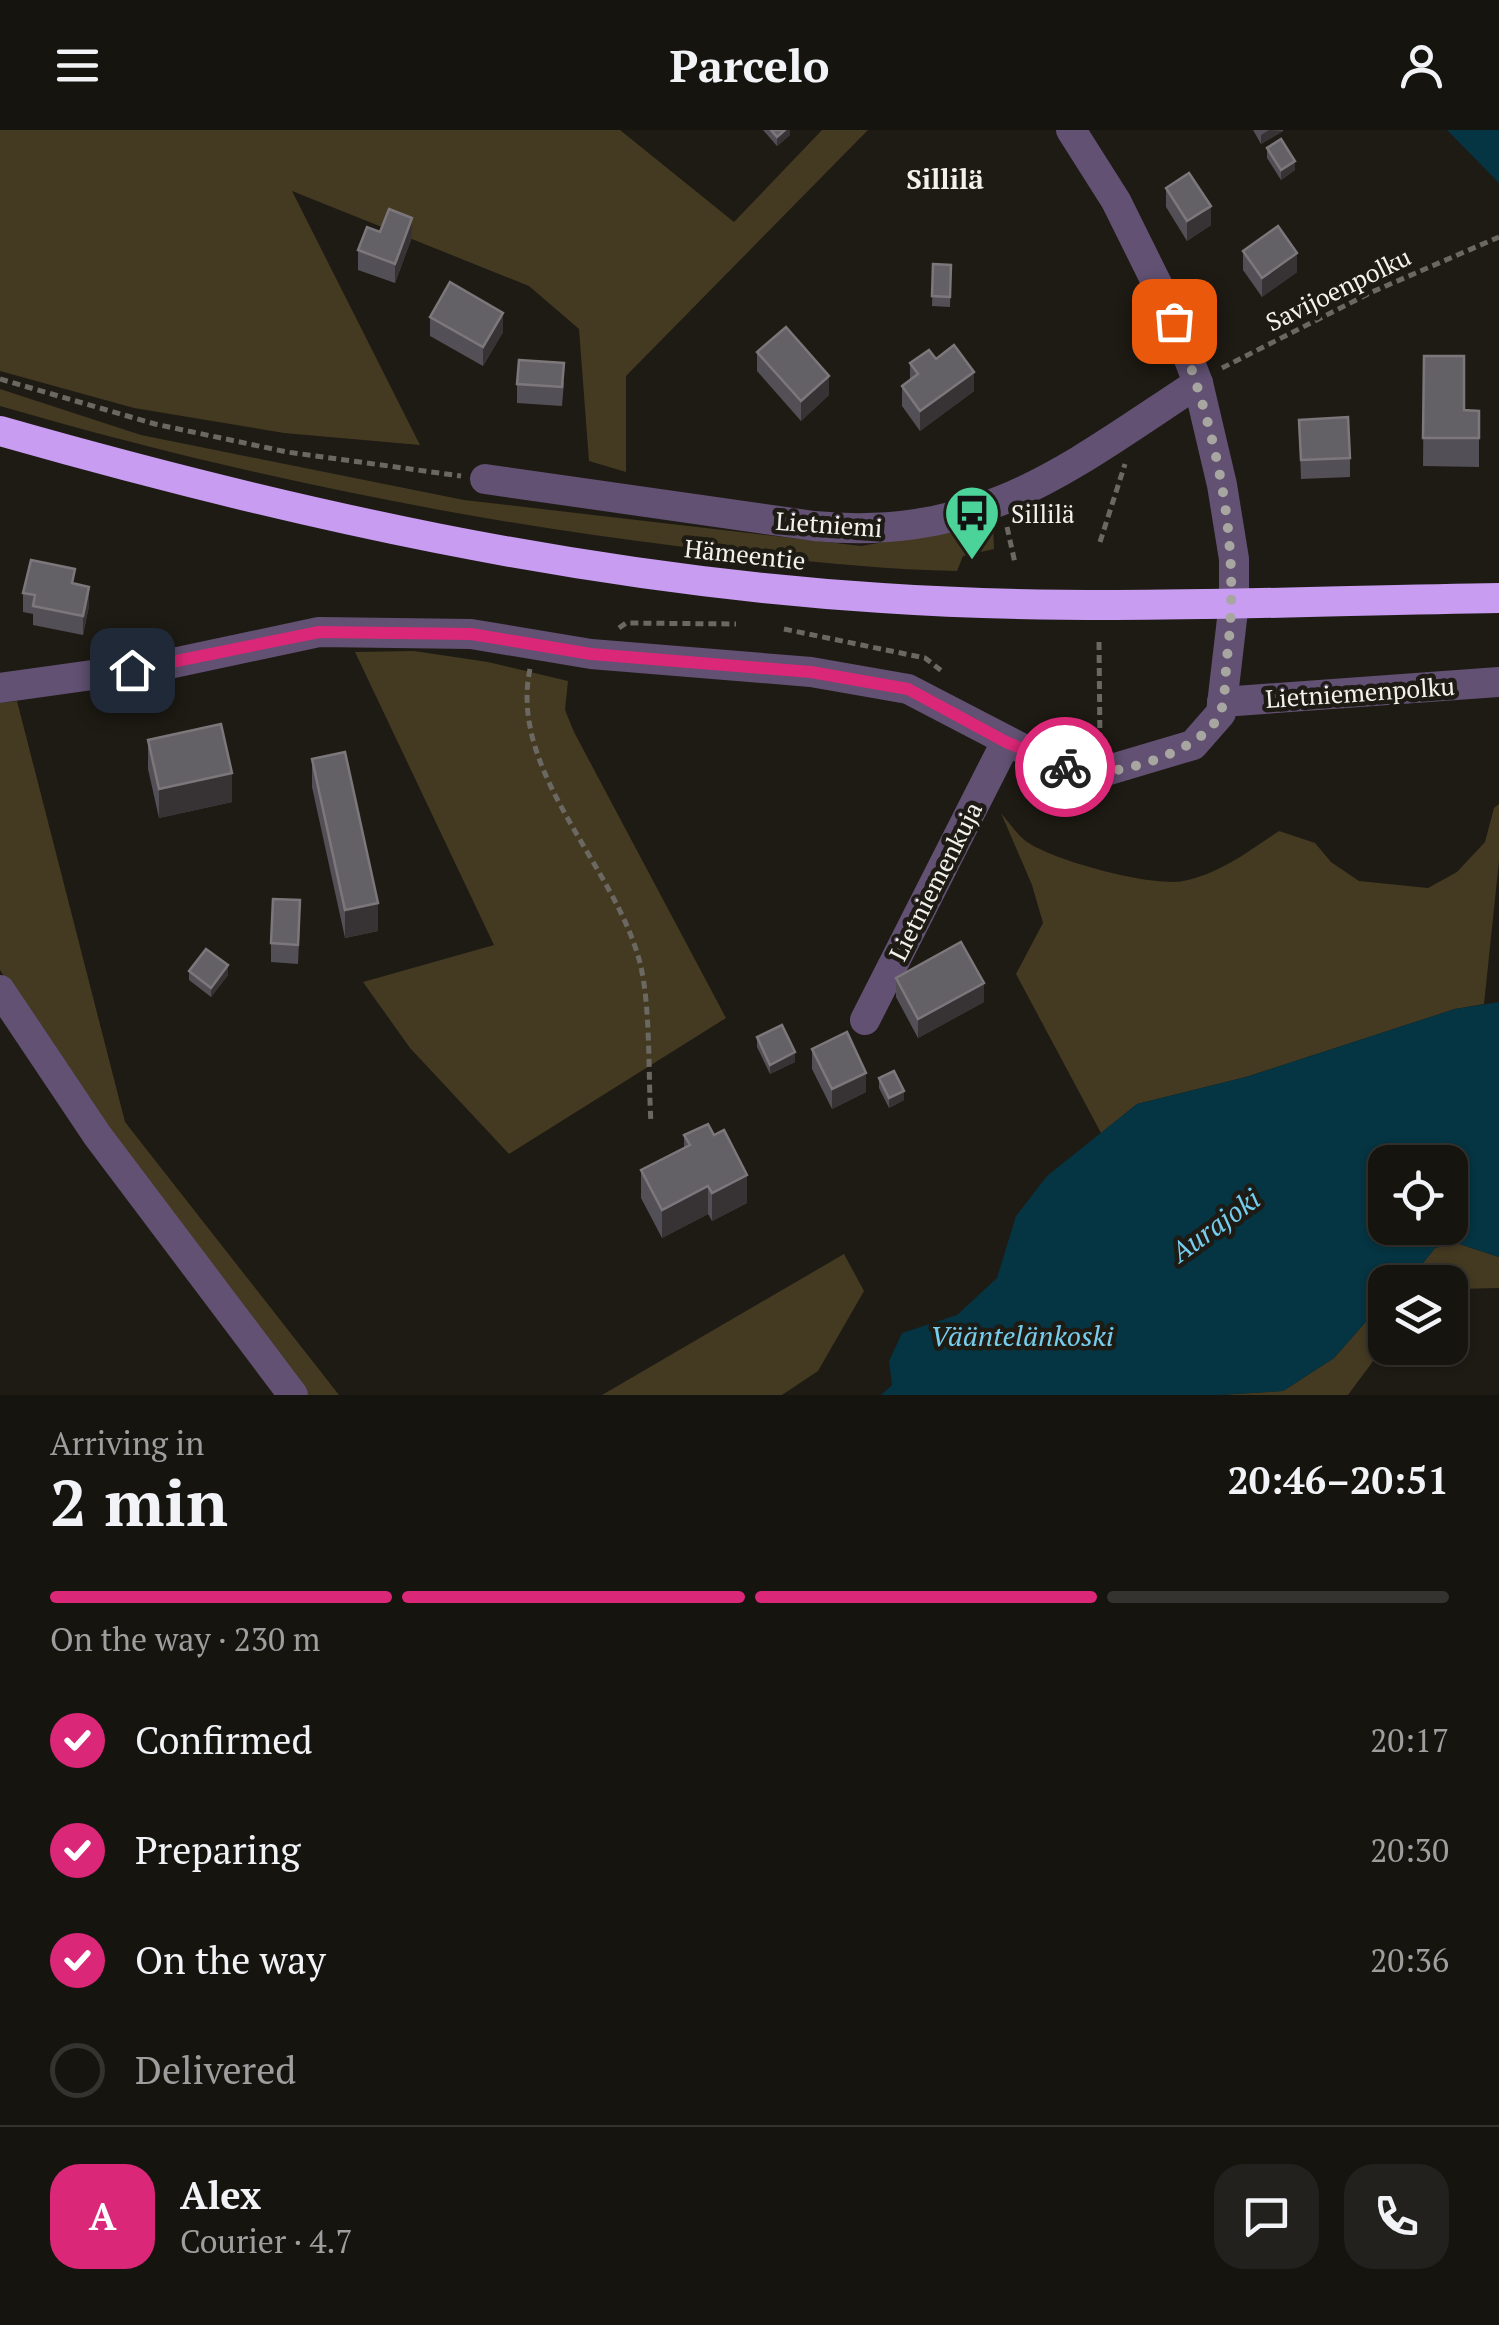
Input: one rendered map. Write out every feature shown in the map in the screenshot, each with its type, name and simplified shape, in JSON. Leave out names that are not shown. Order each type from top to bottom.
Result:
[{"type":"highway","name":"Hämeentie","points":[[0,432],[344,520],[703,581],[881,598],[1038,605],[1499,598]]},
{"type":"street","points":[[0,688],[164,665],[319,632],[471,634],[535,647],[811,672],[908,689],[1054,765],[1102,772],[1193,745],[1220,713],[1234,602],[1234,558],[1222,484],[1198,383],[1170,310],[1124,217],[1071,130]]},
{"type":"street","name":"Lietniemi","points":[[485,479],[868,531],[939,521],[1001,503],[1052,480],[1198,383]]},
{"type":"street","name":"Lietniemenpolku","points":[[1222,702],[1499,682]]},
{"type":"street","name":"Lietniemenkuja","points":[[865,1020],[1006,742]]},
{"type":"street","points":[[0,990],[97,1134],[294,1395]]},
{"type":"path","name":"Savijoenpolku","points":[[1198,383],[1372,292],[1499,237]]},
{"type":"path","points":[[0,379],[155,424],[287,452],[485,479]]},
{"type":"path","points":[[1100,542],[1138,422]]},
{"type":"path","points":[[1001,503],[1015,562]]},
{"type":"path","points":[[1099,642],[1102,772]]},
{"type":"path","points":[[535,647],[524,698],[532,750],[598,866],[640,964],[651,1123]]},
{"type":"shaded area","points":[[0,130],[620,130],[734,222],[822,130],[868,130],[626,376],[626,472],[589,461],[579,329],[529,286],[292,191],[420,445],[284,433],[134,408],[0,371]]},
{"type":"shaded area","points":[[0,389],[141,435],[464,500],[861,546],[993,523],[994,549],[963,556],[957,571],[786,559],[597,536],[425,507],[169,452],[0,406]]},
{"type":"shaded area","points":[[414,651],[488,662],[568,681],[565,710],[574,732],[726,1018],[509,1154],[410,1048],[363,982],[494,945],[355,652]]},
{"type":"shaded area","points":[[17,701],[125,1122],[339,1395],[275,1395],[0,970],[0,703]]},
{"type":"shaded area","points":[[1499,804],[1499,861],[1484,1004],[1455,1009],[1246,1077],[1137,1104],[1101,1133],[1016,974],[1043,923],[1032,885],[1001,813],[1023,839],[1040,849],[1080,864],[1149,880],[1196,878],[1233,861],[1279,831],[1315,843],[1331,862],[1359,881],[1428,888],[1457,872],[1485,842],[1494,808]]},
{"type":"shaded area","points":[[1462,1245],[1499,1257],[1499,1288],[1468,1289],[1468,1265],[1422,1265],[1435,1248]]},
{"type":"shaded area","points":[[844,1254],[864,1291],[818,1371],[782,1395],[602,1395]]},
{"type":"shaded area","points":[[1368,1319],[1370,1365],[1348,1395],[1219,1395],[1283,1391],[1334,1358]]},
{"type":"water","points":[[1447,130],[1499,130],[1499,183]]},
{"type":"water","points":[[1499,1002],[1499,1257],[1462,1245],[1468,1245],[1468,1145],[1368,1145],[1368,1245],[1448,1245],[1435,1248],[1422,1265],[1368,1265],[1368,1319],[1334,1358],[1283,1391],[1219,1395],[881,1395],[892,1385],[889,1361],[902,1333],[957,1315],[997,1278],[1016,1216],[1047,1176],[1137,1104],[1246,1077],[1455,1009]]},
{"type":"building","points":[[1281,139],[1295,161],[1281,170],[1267,148]]},
{"type":"building","points":[[1189,173],[1211,206],[1187,221],[1166,188]]},
{"type":"building","points":[[389,209],[412,218],[395,264],[358,250],[367,227],[380,232]]},
{"type":"building","points":[[1278,226],[1297,253],[1262,278],[1243,251]]},
{"type":"building","points":[[933,264],[951,265],[950,297],[932,296]]},
{"type":"building","points":[[450,282],[503,313],[483,347],[430,317]]},
{"type":"building","points":[[786,327],[829,376],[801,401],[757,352]]},
{"type":"building","points":[[954,345],[974,372],[920,411],[902,386],[918,374],[910,363],[929,350],[936,359]]},
{"type":"building","points":[[1424,356],[1464,356],[1464,410],[1479,411],[1479,438],[1423,438]]},
{"type":"building","points":[[519,360],[564,363],[562,387],[517,384]]},
{"type":"building","points":[[1348,417],[1350,458],[1301,460],[1299,420]]},
{"type":"building","points":[[31,560],[75,569],[72,583],[89,587],[83,616],[33,606],[35,595],[23,593]]},
{"type":"building","points":[[221,724],[232,773],[159,789],[148,740]]},
{"type":"building","points":[[345,752],[378,903],[345,910],[312,759]]},
{"type":"building","points":[[273,899],[300,900],[298,945],[271,943]]},
{"type":"building","points":[[961,942],[984,983],[918,1019],[896,978]]},
{"type":"building","points":[[206,949],[228,965],[211,988],[189,971]]},
{"type":"building","points":[[782,1025],[795,1052],[770,1065],[757,1037]]},
{"type":"building","points":[[847,1032],[866,1073],[832,1089],[812,1049]]},
{"type":"building","points":[[894,1071],[904,1091],[889,1098],[879,1078]]},
{"type":"building","points":[[708,1124],[714,1135],[724,1130],[747,1175],[712,1193],[708,1186],[662,1210],[641,1170],[690,1145],[684,1135]]},
{"type":"way so far","points":[[1065,767],[1102,772],[1193,745],[1220,713],[1234,602],[1234,558],[1222,484],[1198,383],[1174,321]]},
{"type":"place","name":"Sillilä","points":[[972,562]]},
{"type":"district","name":"Sillilä","points":[[945,178]]},
{"type":"route","points":[[132,670],[319,632],[471,634],[535,647],[811,672],[908,689],[1006,742],[1065,767]]},
{"type":"water label","name":"Aurajoki","points":[[1215,1225]]},
{"type":"water label","name":"Vääntelänkoski","points":[[1022,1335]]}]
